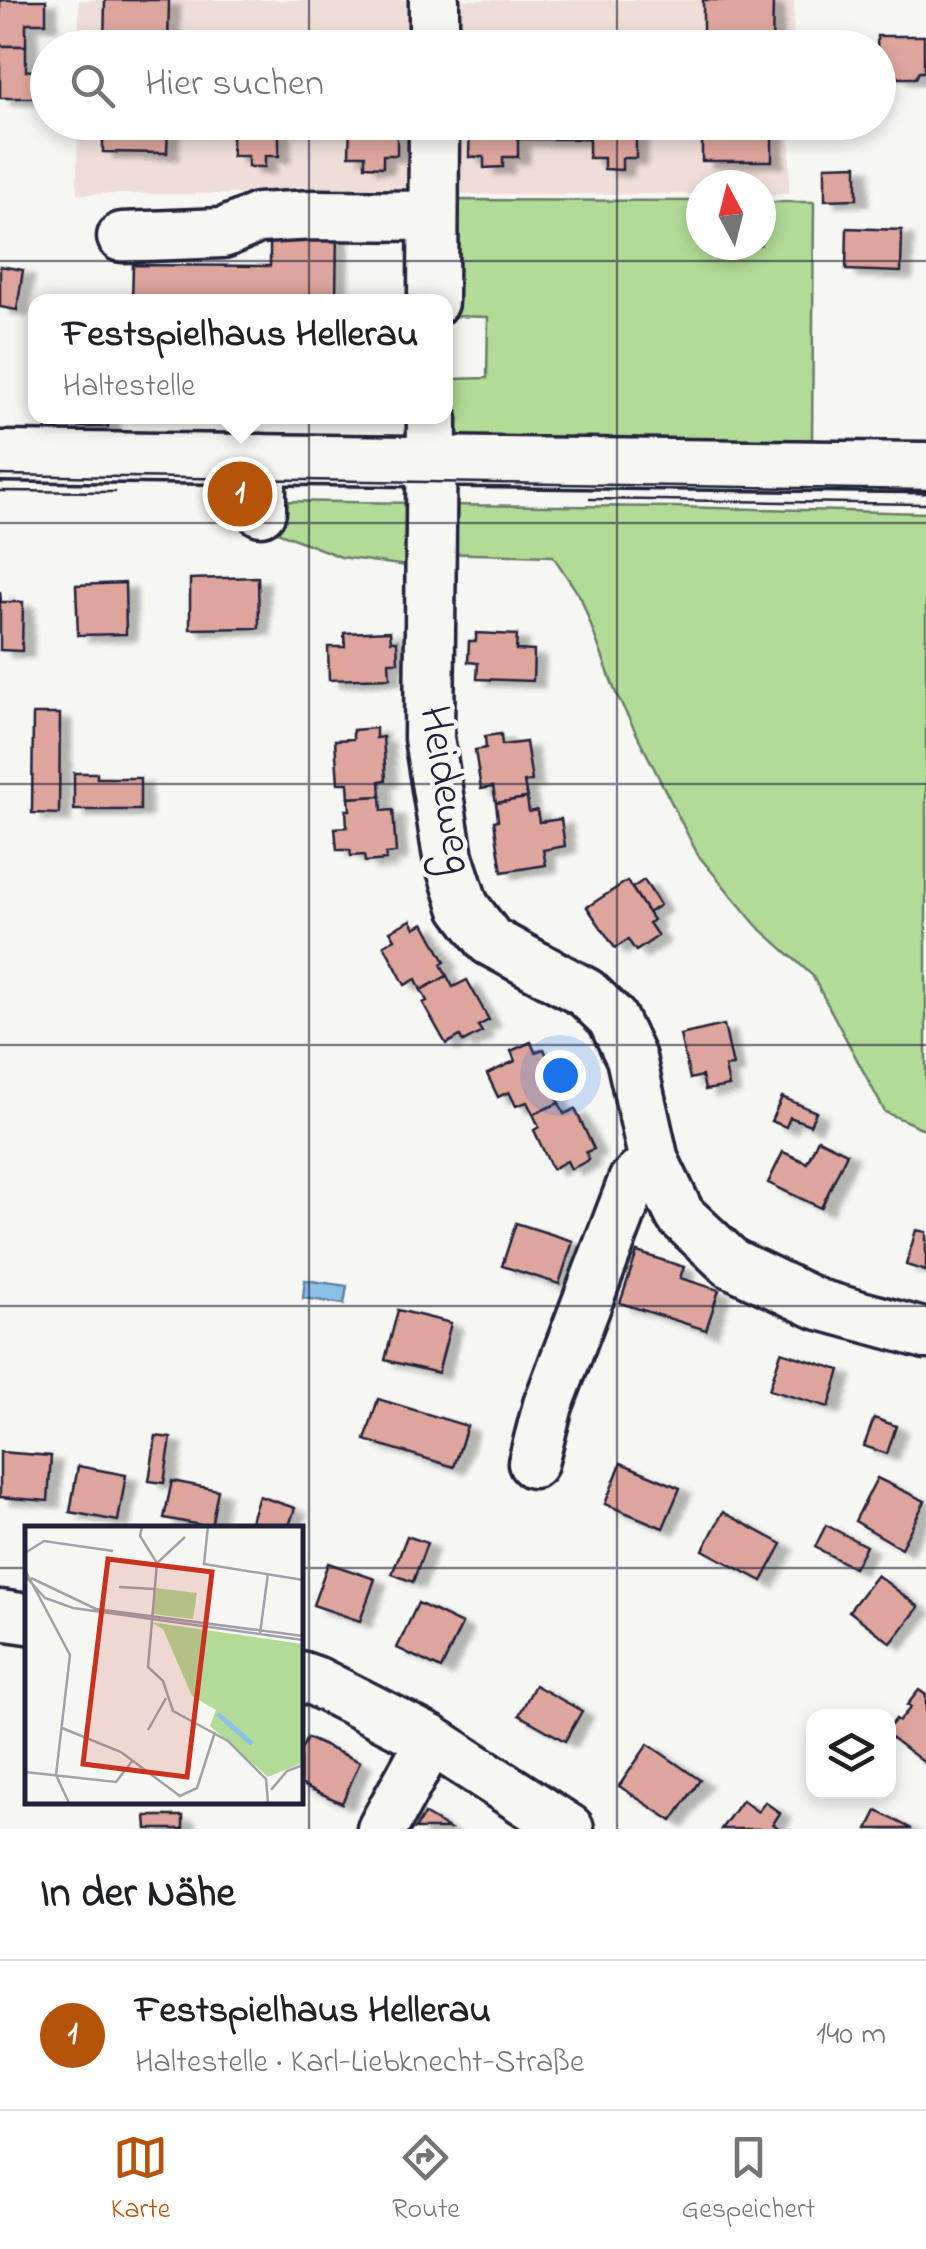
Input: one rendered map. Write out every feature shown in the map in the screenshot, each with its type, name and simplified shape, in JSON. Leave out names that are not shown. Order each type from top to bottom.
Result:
[{"type":"street","points":[[434,0],[434,30]]},
{"type":"street","points":[[433,294],[434,140]]},
{"type":"street","points":[[122,237],[224,233],[258,218],[433,216]]},
{"type":"street","points":[[0,456],[261,458],[432,439],[926,467]]},
{"type":"street","name":"Heideweg","points":[[432,439],[429,738],[448,857],[464,906],[490,940],[586,993],[612,1018],[631,1058],[654,1161],[680,1214],[731,1263],[817,1304],[926,1334]]},
{"type":"street","points":[[261,458],[261,512]]},
{"type":"street","points":[[533,1462],[548,1405],[632,1181],[654,1161]]},
{"type":"street","points":[[0,1615],[25,1619]]},
{"type":"street","points":[[302,1677],[430,1740],[569,1829]]},
{"type":"street","points":[[382,1829],[430,1740]]},
{"type":"shaded area","points":[[79,0],[794,0],[793,30],[79,30]]},
{"type":"shaded area","points":[[78,140],[791,140],[789,194],[776,194],[776,170],[686,170],[686,194],[77,194]]},
{"type":"green space","points":[[454,200],[686,201],[686,260],[776,260],[776,202],[814,202],[812,440],[451,437],[453,379],[487,378],[488,317],[453,316]]},
{"type":"green space","points":[[272,501],[417,503],[415,567],[341,557],[272,530]]},
{"type":"green space","points":[[437,505],[926,513],[926,1130],[885,1112],[812,975],[756,925],[698,855],[615,691],[581,598],[553,556],[437,553]]},
{"type":"water","points":[[305,1280],[347,1286],[344,1304],[303,1298]]},
{"type":"building","points":[[0,0],[46,0],[46,23],[26,23],[26,46],[0,46]]},
{"type":"building","points":[[105,0],[169,0],[168,30],[104,30]]},
{"type":"building","points":[[703,0],[773,0],[772,30],[703,30]]},
{"type":"building","points":[[896,36],[924,36],[924,72],[916,78],[899,78]]},
{"type":"building","points":[[0,46],[26,46],[30,98],[0,98]]},
{"type":"building","points":[[103,140],[167,140],[167,153],[103,152]]},
{"type":"building","points":[[232,140],[279,140],[279,156],[265,156],[265,167],[248,167],[248,156],[232,156]]},
{"type":"building","points":[[349,140],[397,140],[397,155],[383,155],[383,167],[365,166],[365,155],[349,155]]},
{"type":"building","points":[[469,140],[518,140],[518,157],[503,157],[503,167],[484,168],[484,157],[469,157]]},
{"type":"building","points":[[589,140],[636,140],[636,158],[622,158],[622,170],[604,169],[604,158],[589,158]]},
{"type":"building","points":[[702,140],[772,140],[772,161],[702,161]]},
{"type":"building","points":[[857,165],[857,199],[825,200],[825,166]]},
{"type":"building","points":[[270,227],[337,227],[336,294],[132,294],[133,265],[270,266]]},
{"type":"building","points":[[847,228],[902,230],[901,272],[846,270]]},
{"type":"building","points":[[0,266],[23,270],[17,310],[0,307]]},
{"type":"building","points":[[69,424],[108,424],[108,427]]},
{"type":"building","points":[[258,577],[259,628],[190,629],[190,579]]},
{"type":"building","points":[[125,583],[126,634],[78,635],[76,585]]},
{"type":"building","points":[[0,591],[1,602],[23,602],[22,651],[0,650]]},
{"type":"building","points":[[390,631],[391,641],[397,641],[398,662],[389,662],[390,678],[329,680],[328,647],[345,647],[344,633]]},
{"type":"building","points":[[476,633],[517,635],[516,650],[534,651],[533,681],[477,679],[478,663],[468,662],[469,641],[476,641]]},
{"type":"building","points":[[33,714],[60,714],[59,814],[32,813]]},
{"type":"building","points":[[376,728],[376,738],[383,737],[386,780],[380,781],[381,796],[349,798],[348,783],[338,783],[335,740],[353,739],[353,730]]},
{"type":"building","points":[[501,734],[502,745],[526,742],[532,781],[524,782],[527,798],[496,803],[493,787],[481,789],[475,750],[486,748],[485,736]]},
{"type":"building","points":[[74,773],[97,773],[97,778],[140,778],[140,810],[74,810]]},
{"type":"building","points":[[381,796],[382,811],[393,810],[396,853],[386,854],[386,860],[365,862],[364,855],[351,856],[350,850],[337,850],[335,828],[347,827],[349,798]]},
{"type":"building","points":[[527,798],[529,812],[537,810],[539,822],[561,819],[565,846],[543,850],[546,865],[502,872],[494,821],[498,820],[496,803]]},
{"type":"building","points":[[644,880],[660,905],[648,913],[632,888]]},
{"type":"building","points":[[627,881],[653,920],[649,923],[658,936],[636,951],[628,940],[615,948],[587,907]]},
{"type":"building","points":[[411,920],[415,928],[424,923],[445,962],[441,964],[447,976],[421,990],[416,979],[405,985],[384,945],[395,939],[390,931]]},
{"type":"building","points":[[447,976],[453,987],[467,980],[489,1020],[478,1026],[482,1032],[463,1042],[460,1036],[446,1044],[423,1003],[427,1001],[421,990]]},
{"type":"building","points":[[724,1025],[733,1066],[725,1067],[729,1086],[705,1090],[702,1076],[690,1079],[680,1035]]},
{"type":"building","points":[[531,1042],[535,1052],[544,1049],[562,1089],[554,1092],[559,1103],[533,1114],[527,1102],[516,1106],[509,1092],[498,1097],[487,1074],[515,1061],[511,1051]]},
{"type":"building","points":[[782,1097],[816,1112],[810,1125],[790,1117],[786,1127],[771,1121]]},
{"type":"building","points":[[559,1103],[564,1114],[575,1109],[594,1149],[586,1152],[589,1160],[571,1169],[567,1161],[552,1169],[534,1130],[539,1127],[533,1114]]},
{"type":"building","points":[[818,1139],[847,1153],[821,1208],[768,1183],[783,1152],[807,1163]]},
{"type":"building","points":[[516,1223],[573,1241],[559,1284],[502,1266]]},
{"type":"building","points":[[916,1230],[926,1232],[926,1271],[906,1265]]},
{"type":"building","points":[[637,1252],[684,1267],[680,1278],[719,1290],[706,1330],[620,1303]]},
{"type":"building","points":[[398,1310],[451,1323],[438,1373],[385,1360]]},
{"type":"building","points":[[781,1352],[840,1370],[829,1407],[769,1390]]},
{"type":"building","points":[[378,1399],[467,1426],[454,1467],[365,1440]]},
{"type":"building","points":[[874,1418],[896,1426],[887,1454],[864,1446]]},
{"type":"building","points":[[156,1436],[171,1438],[164,1483],[149,1481]]},
{"type":"building","points":[[0,1452],[51,1456],[48,1501],[0,1497]]},
{"type":"building","points":[[621,1463],[680,1488],[663,1528],[605,1504]]},
{"type":"building","points":[[78,1466],[126,1475],[118,1521],[70,1512]]},
{"type":"building","points":[[877,1478],[925,1501],[901,1548],[855,1521]]},
{"type":"building","points":[[172,1481],[218,1490],[211,1526],[164,1518]]},
{"type":"building","points":[[259,1496],[295,1508],[289,1526],[249,1526]]},
{"type":"building","points":[[723,1512],[782,1544],[762,1581],[703,1550]]},
{"type":"building","points":[[826,1525],[866,1546],[854,1568],[815,1547]]},
{"type":"building","points":[[407,1536],[427,1543],[413,1582],[392,1574]]},
{"type":"building","points":[[328,1563],[375,1579],[360,1621],[313,1605]]},
{"type":"building","points":[[877,1575],[919,1607],[891,1643],[849,1611]]},
{"type":"building","points":[[418,1603],[462,1624],[441,1669],[397,1648]]},
{"type":"building","points":[[535,1685],[582,1711],[565,1741],[519,1715]]},
{"type":"building","points":[[919,1690],[926,1695],[926,1764],[896,1741],[896,1719],[899,1721],[911,1707],[907,1705]]},
{"type":"building","points":[[307,1738],[360,1762],[342,1803],[302,1785],[302,1748]]},
{"type":"building","points":[[648,1744],[700,1780],[672,1821],[619,1786]]},
{"type":"building","points":[[742,1800],[758,1812],[765,1802],[780,1813],[773,1824],[780,1829],[721,1829]]},
{"type":"building","points":[[877,1811],[912,1829],[868,1829]]},
{"type":"building","points":[[424,1814],[449,1829],[415,1829]]},
{"type":"building","points":[[146,1816],[183,1816],[183,1829],[147,1829]]},
{"type":"tram line","points":[[0,475],[926,490]]},
{"type":"tram line","points":[[0,491],[115,492]]},
{"type":"tram line","points":[[590,499],[925,504]]},
{"type":"place","name":"Festspielhaus Hellerau","points":[[240,494]]}]
